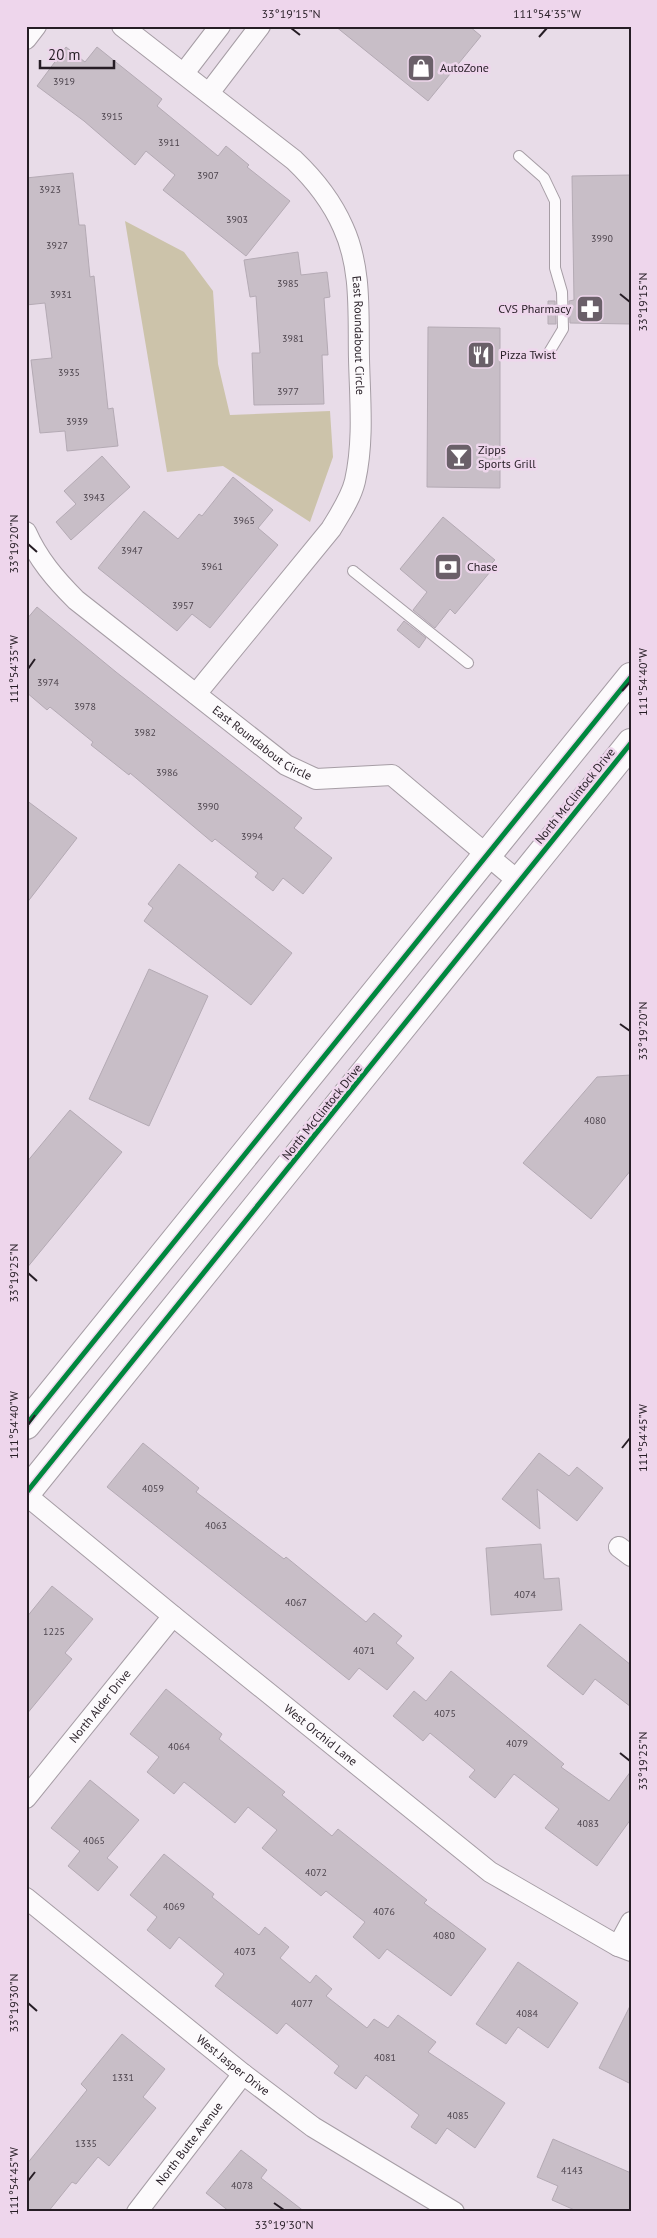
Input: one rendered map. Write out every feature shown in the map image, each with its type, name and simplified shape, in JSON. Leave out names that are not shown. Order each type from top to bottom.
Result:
[{"type":"main road","points":[[26,1425],[631,677]]},
{"type":"main road","name":"North McClintock Drive","points":[[26,1494],[400,1031],[518,881],[631,744]]},
{"type":"street","points":[[26,39],[36,26]]},
{"type":"street","name":"East Roundabout Circle","points":[[122,26],[294,160],[309,175],[336,212],[344,229],[357,281],[361,429],[359,457],[354,483],[345,507],[331,529],[196,694]]},
{"type":"street","points":[[184,73],[220,26]]},
{"type":"street","points":[[209,93],[260,26]]},
{"type":"street","name":"East Roundabout Circle","points":[[26,532],[35,552],[56,581],[69,593],[286,766],[316,779],[392,775],[518,881]]},
{"type":"street","name":"West Orchid Lane","points":[[26,1494],[173,1616],[490,1872],[624,1948]]},
{"type":"street","name":"North Alder Drive","points":[[26,1798],[173,1616]]},
{"type":"street","name":"West Jasper Drive","points":[[26,1898],[243,2074],[313,2127],[454,2212]]},
{"type":"street","points":[[624,1948],[631,1922]]},
{"type":"street","name":"North Butte Avenue","points":[[137,2212],[243,2074]]},
{"type":"lane","points":[[519,156],[544,178],[556,201],[555,268],[562,292],[563,329],[548,354]]},
{"type":"lane","points":[[352,571],[468,663]]},
{"type":"shaded area","points":[[125,221],[184,252],[213,291],[218,364],[230,415],[330,411],[333,457],[310,522],[223,466],[167,472]]},
{"type":"building","name":"AutoZone","points":[[335,26],[469,26],[481,36],[428,101]]},
{"type":"building","points":[[66,47],[85,62],[97,47],[162,99],[157,106],[218,156],[226,146],[249,165],[247,167],[290,201],[246,256],[163,190],[175,175],[146,151],[135,165],[84,121],[37,86]]},
{"type":"building","points":[[73,173],[79,225],[85,225],[90,277],[94,276],[108,409],[113,408],[118,446],[67,451],[65,431],[40,433],[31,360],[52,358],[45,303],[26,305],[26,178]]},
{"type":"building","name":"CVS Pharmacy","points":[[631,175],[631,324],[570,323],[569,301],[574,300],[572,176]]},
{"type":"building","points":[[298,252],[301,275],[327,272],[330,297],[324,298],[328,355],[322,355],[324,404],[254,405],[252,353],[260,353],[256,296],[250,297],[244,260]]},
{"type":"building","points":[[548,301],[555,301],[556,324],[548,324]]},
{"type":"building","points":[[428,327],[500,328],[500,488],[427,487]]},
{"type":"building","points":[[102,456],[130,487],[71,540],[56,522],[76,504],[64,491]]},
{"type":"building","points":[[233,477],[273,510],[258,528],[278,545],[210,628],[192,614],[177,631],[98,568],[144,511],[178,539],[199,514],[202,516]]},
{"type":"building","name":"Chase","points":[[443,517],[495,560],[492,563],[495,566],[455,614],[450,609],[435,628],[413,610],[427,592],[400,569]]},
{"type":"building","points":[[37,607],[116,672],[302,818],[294,828],[332,858],[303,894],[283,878],[273,891],[255,877],[258,873],[215,839],[212,842],[130,773],[129,775],[91,745],[93,742],[50,707],[47,710],[26,692],[26,620]]},
{"type":"building","points":[[404,621],[426,638],[419,648],[397,630]]},
{"type":"building","points":[[26,800],[77,838],[26,904]]},
{"type":"building","points":[[179,864],[292,953],[251,1005],[144,921],[153,908],[148,904]]},
{"type":"building","points":[[149,969],[208,996],[149,1126],[89,1099]]},
{"type":"building","points":[[631,1075],[631,1170],[591,1219],[523,1163],[597,1077]]},
{"type":"building","points":[[70,1110],[122,1152],[26,1269],[26,1163]]},
{"type":"building","points":[[143,1443],[199,1488],[196,1492],[284,1559],[286,1557],[366,1622],[374,1613],[402,1636],[396,1643],[414,1658],[387,1690],[359,1668],[349,1680],[107,1487]]},
{"type":"building","points":[[539,1453],[569,1476],[577,1467],[603,1488],[577,1521],[537,1489],[540,1529],[502,1499]]},
{"type":"building","points":[[541,1544],[544,1579],[559,1578],[562,1610],[491,1615],[486,1548]]},
{"type":"building","points":[[52,1586],[93,1619],[65,1653],[72,1659],[26,1715],[26,1618]]},
{"type":"building","points":[[580,1624],[631,1665],[631,1707],[595,1679],[583,1695],[547,1666]]},
{"type":"building","points":[[451,1671],[564,1764],[561,1767],[609,1801],[631,1771],[631,1819],[597,1866],[545,1828],[559,1809],[514,1774],[495,1798],[469,1777],[475,1770],[430,1733],[423,1741],[393,1716],[414,1691],[426,1701]]},
{"type":"building","points":[[166,1689],[222,1734],[219,1739],[285,1792],[282,1795],[332,1836],[338,1829],[427,1900],[424,1903],[486,1949],[451,1996],[387,1949],[379,1959],[353,1937],[365,1922],[326,1891],[321,1896],[262,1848],[277,1830],[248,1807],[235,1823],[184,1782],[174,1794],[147,1772],[159,1757],[130,1734]]},
{"type":"building","points":[[90,1780],[139,1820],[107,1858],[118,1867],[98,1891],[68,1866],[80,1851],[51,1828]]},
{"type":"building","points":[[164,1854],[214,1894],[212,1897],[259,1935],[265,1927],[289,1947],[280,1958],[310,1983],[316,1975],[332,1989],[326,1996],[367,2028],[374,2019],[388,2028],[398,2015],[436,2042],[428,2052],[505,2103],[475,2148],[447,2128],[436,2144],[411,2127],[419,2115],[366,2075],[356,2089],[334,2073],[339,2066],[286,2023],[277,2034],[215,1986],[224,1974],[179,1937],[170,1949],[147,1930],[157,1917],[130,1895]]},
{"type":"building","points":[[518,1962],[578,2003],[548,2048],[518,2027],[506,2044],[476,2024]]},
{"type":"building","points":[[631,2004],[631,2084],[599,2068]]},
{"type":"building","points":[[122,2034],[165,2069],[143,2097],[156,2108],[109,2166],[98,2157],[76,2184],[72,2182],[48,2212],[26,2212],[26,2165],[87,2090],[81,2084]]},
{"type":"building","points":[[553,2139],[631,2173],[631,2212],[579,2212],[552,2200],[558,2186],[537,2177]]},
{"type":"building","points":[[241,2150],[267,2170],[261,2178],[305,2212],[230,2212],[206,2193]]},
{"type":"cycle path","points":[[26,1425],[631,677]]},
{"type":"cycle path","points":[[26,1493],[631,743]]},
{"type":"place","name":"AutoZone","points":[[421,68]]},
{"type":"place","name":"CVS Pharmacy","points":[[590,309]]},
{"type":"place","name":"Pizza Twist","points":[[481,355]]},
{"type":"place","name":"Zipps Sports Grill","points":[[459,457]]},
{"type":"place","name":"Chase","points":[[448,567]]}]
